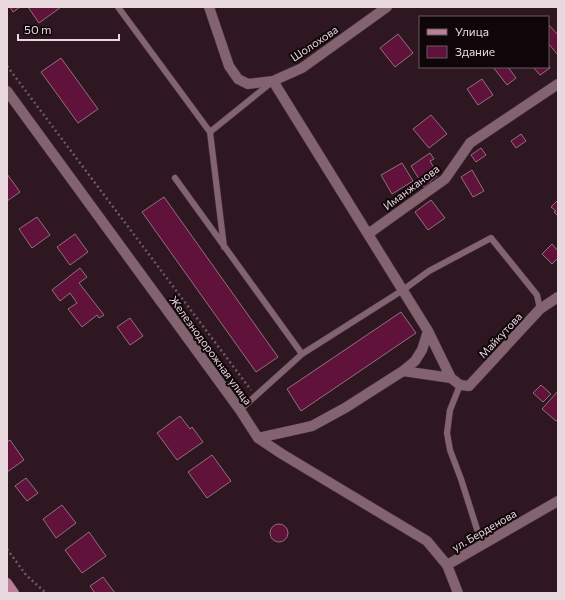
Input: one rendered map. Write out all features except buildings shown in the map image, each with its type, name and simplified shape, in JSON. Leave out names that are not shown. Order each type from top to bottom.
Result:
[{"type":"main road","points":[[7,583],[14,593]]},
{"type":"street","name":"Шолохова","points":[[209,7],[229,66],[238,79],[248,84],[273,81],[302,68],[387,7]]},
{"type":"street","points":[[273,81],[428,331],[451,378],[460,385]]},
{"type":"street","name":"Иманжанова","points":[[368,234],[445,179],[470,143],[558,84]]},
{"type":"street","name":"Железнодорожная улица","points":[[7,91],[240,410],[258,438],[427,541],[447,565]]},
{"type":"street","name":"Майкутова","points":[[460,385],[469,386],[540,309],[558,297]]},
{"type":"street","points":[[258,438],[312,426],[345,408],[403,371],[415,361],[422,350],[428,331]]},
{"type":"street","points":[[403,371],[451,378]]},
{"type":"street","name":"ул. Берденова","points":[[458,593],[447,565],[558,501]]},
{"type":"lane","points":[[118,7],[210,132],[224,247]]},
{"type":"lane","points":[[210,132],[273,81]]},
{"type":"lane","points":[[175,178],[302,354]]},
{"type":"lane","points":[[240,410],[302,354],[403,290],[429,271],[491,238],[537,295],[540,309]]},
{"type":"lane","points":[[460,385],[450,410],[446,433],[450,450],[482,545]]},
{"type":"path","points":[[7,66],[256,396]]},
{"type":"path","points":[[7,549],[26,575],[46,593]]}]
